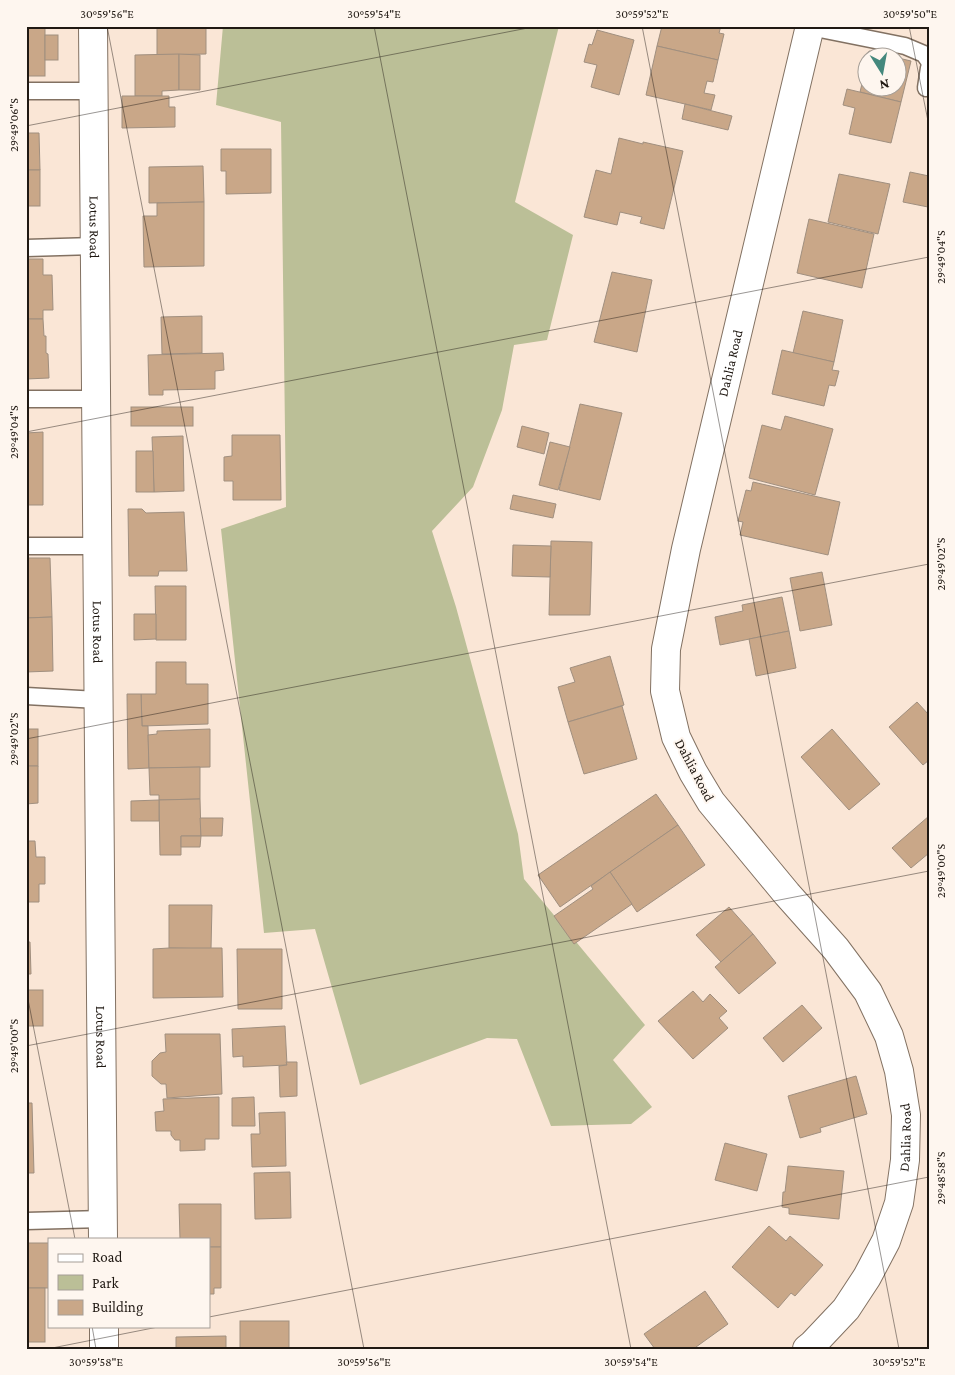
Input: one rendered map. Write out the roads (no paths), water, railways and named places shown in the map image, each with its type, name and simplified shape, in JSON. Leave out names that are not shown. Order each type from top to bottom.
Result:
[{"type":"street","name":"Lotus Road","points":[[93,26],[103,1229]]},
{"type":"street","name":"Dahlia Road","points":[[806,1349],[846,1309],[867,1277],[886,1241],[899,1203],[906,1160],[906,1115],[899,1071],[889,1036],[868,992],[836,949],[787,894],[711,802],[693,772],[676,737],[666,691],[666,649],[686,549],[810,26]]},
{"type":"street","points":[[104,1328],[104,1349]]},
{"type":"lane","points":[[810,26],[906,46],[924,54],[929,61]]},
{"type":"lane","points":[[926,88],[929,68]]},
{"type":"lane","points":[[26,91],[93,91]]},
{"type":"lane","points":[[26,248],[94,246]]},
{"type":"lane","points":[[26,399],[95,399]]},
{"type":"lane","points":[[26,546],[96,546]]},
{"type":"lane","points":[[26,696],[98,700]]},
{"type":"lane","points":[[26,1221],[103,1229]]}]
